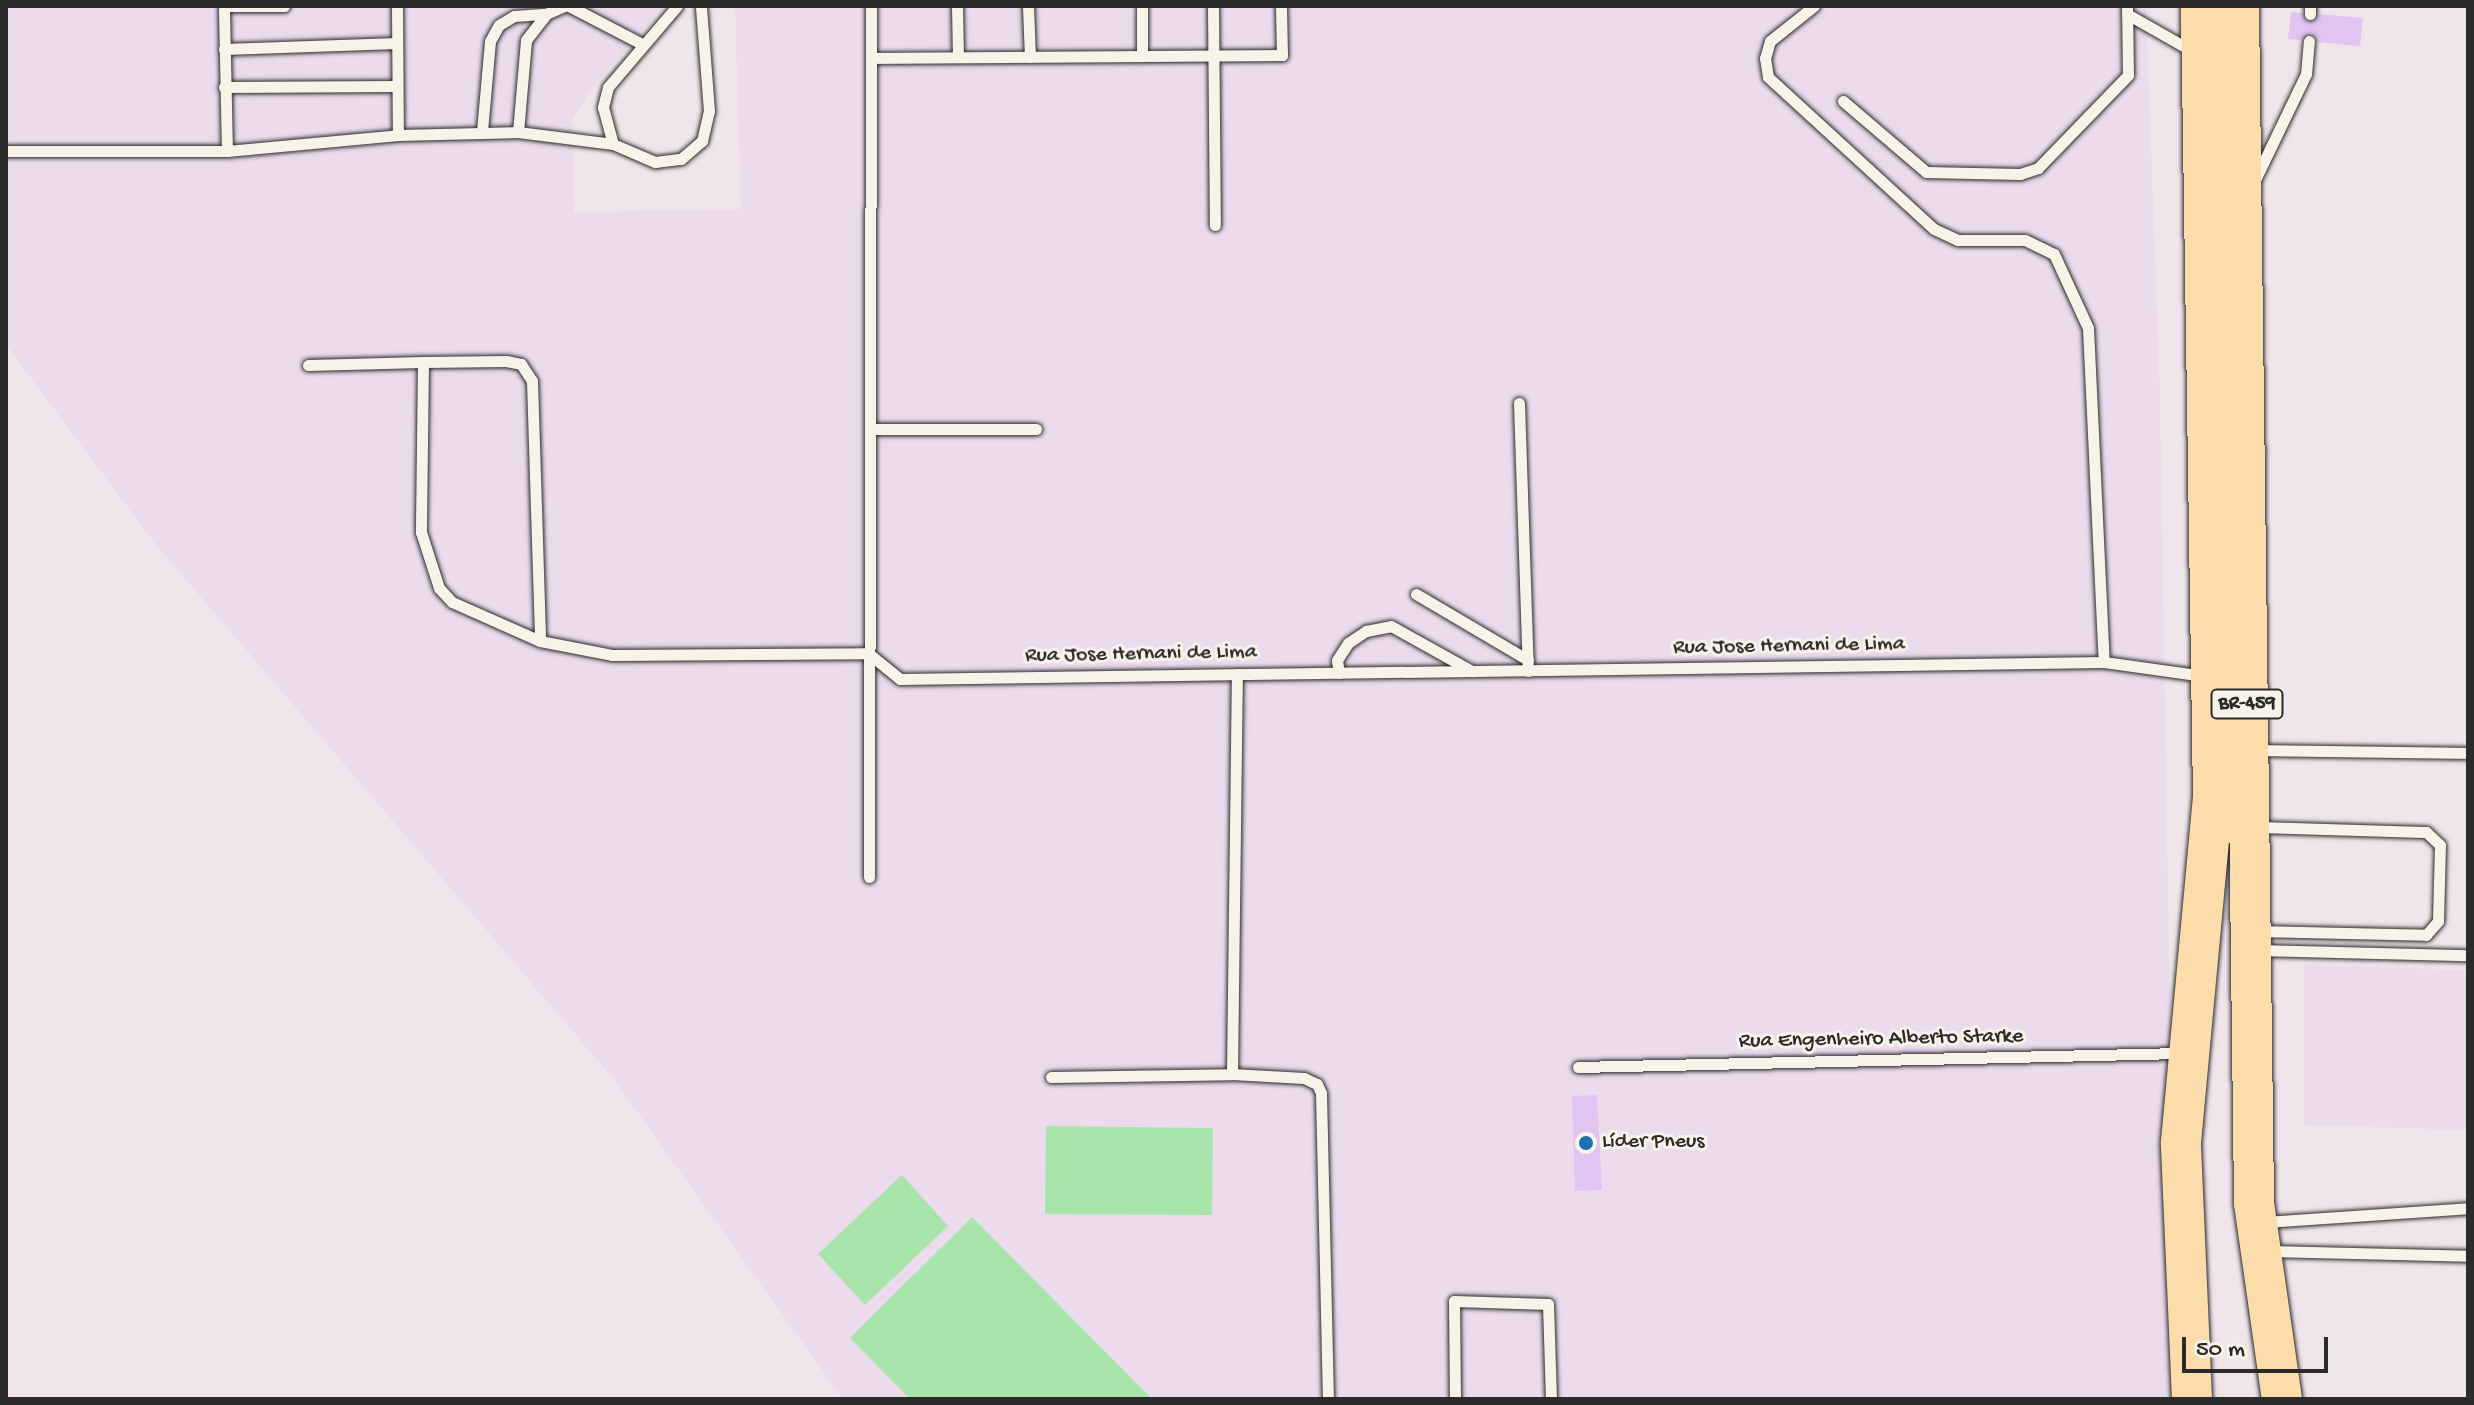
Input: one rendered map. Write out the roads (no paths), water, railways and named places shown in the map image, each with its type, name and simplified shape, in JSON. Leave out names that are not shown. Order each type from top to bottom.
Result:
[{"type":"highway","name":"BR-459","points":[[2192,1399],[2181,1142],[2185,1053],[2213,798],[2201,6]]},
{"type":"highway","name":"BR-459","points":[[2239,6],[2250,940],[2258,1237],[2282,1399]]},
{"type":"lane","points":[[227,151],[224,8],[284,6]]},
{"type":"lane","points":[[397,6],[398,135]]},
{"type":"lane","points":[[482,131],[490,41],[499,25],[514,16],[546,14],[566,6],[642,44]]},
{"type":"lane","points":[[613,144],[603,107],[608,87],[677,6]]},
{"type":"lane","points":[[6,151],[227,151],[398,135],[482,131],[518,132],[613,144],[655,162],[681,159],[702,141],[709,111],[701,6]]},
{"type":"lane","points":[[869,877],[871,6]]},
{"type":"lane","points":[[957,6],[958,57]]},
{"type":"lane","points":[[1028,6],[1030,57]]},
{"type":"lane","points":[[1142,6],[1142,56]]},
{"type":"lane","points":[[1213,6],[1215,225]]},
{"type":"lane","points":[[871,58],[1282,55],[1281,6]]},
{"type":"lane","points":[[1814,6],[1770,41],[1765,58],[1768,77],[1934,229],[1958,240],[2025,240],[2054,254],[2088,328],[2104,662]]},
{"type":"lane","points":[[2127,10],[2201,56]]},
{"type":"lane","points":[[1843,101],[1926,172],[2020,174],[2038,168],[2128,75],[2127,10]]},
{"type":"lane","points":[[518,132],[526,40],[546,14]]},
{"type":"lane","points":[[2241,207],[2306,74],[2309,41]]},
{"type":"lane","points":[[224,49],[397,43]]},
{"type":"lane","points":[[224,87],[396,86]]},
{"type":"lane","points":[[308,365],[506,361],[521,364],[532,381],[540,641]]},
{"type":"lane","points":[[423,362],[421,532],[429,567],[452,602],[540,641],[612,655],[868,653]]},
{"type":"lane","points":[[1519,403],[1528,666]]},
{"type":"lane","points":[[871,429],[1036,429]]},
{"type":"lane","points":[[1416,594],[1528,666]]},
{"type":"lane","points":[[1339,673],[1337,660],[1348,643],[1366,631],[1391,626],[1476,673]]},
{"type":"lane","name":"Rua Jose Hernani de Lima","points":[[868,653],[900,679],[1476,673],[1528,666],[2104,662],[2211,677]]},
{"type":"lane","points":[[1232,1074],[1237,674]]},
{"type":"lane","points":[[2248,750],[2468,753]]},
{"type":"lane","points":[[2249,826],[2426,832],[2440,845],[2438,921],[2426,935],[2250,940]]},
{"type":"lane","points":[[2250,940],[2468,955]]},
{"type":"lane","name":"Rua Engenheiro Alberto Starke","points":[[1578,1067],[2185,1053]]},
{"type":"lane","points":[[1051,1077],[1232,1074],[1304,1078],[1317,1084],[1321,1093],[1328,1399]]},
{"type":"lane","points":[[2258,1237],[2468,1208]]},
{"type":"lane","points":[[2258,1237],[2468,1256]]},
{"type":"lane","points":[[1455,1399],[1454,1301],[1548,1304],[1551,1399]]},
{"type":"place","name":"Líder Pneus","points":[[1586,1143]]}]
